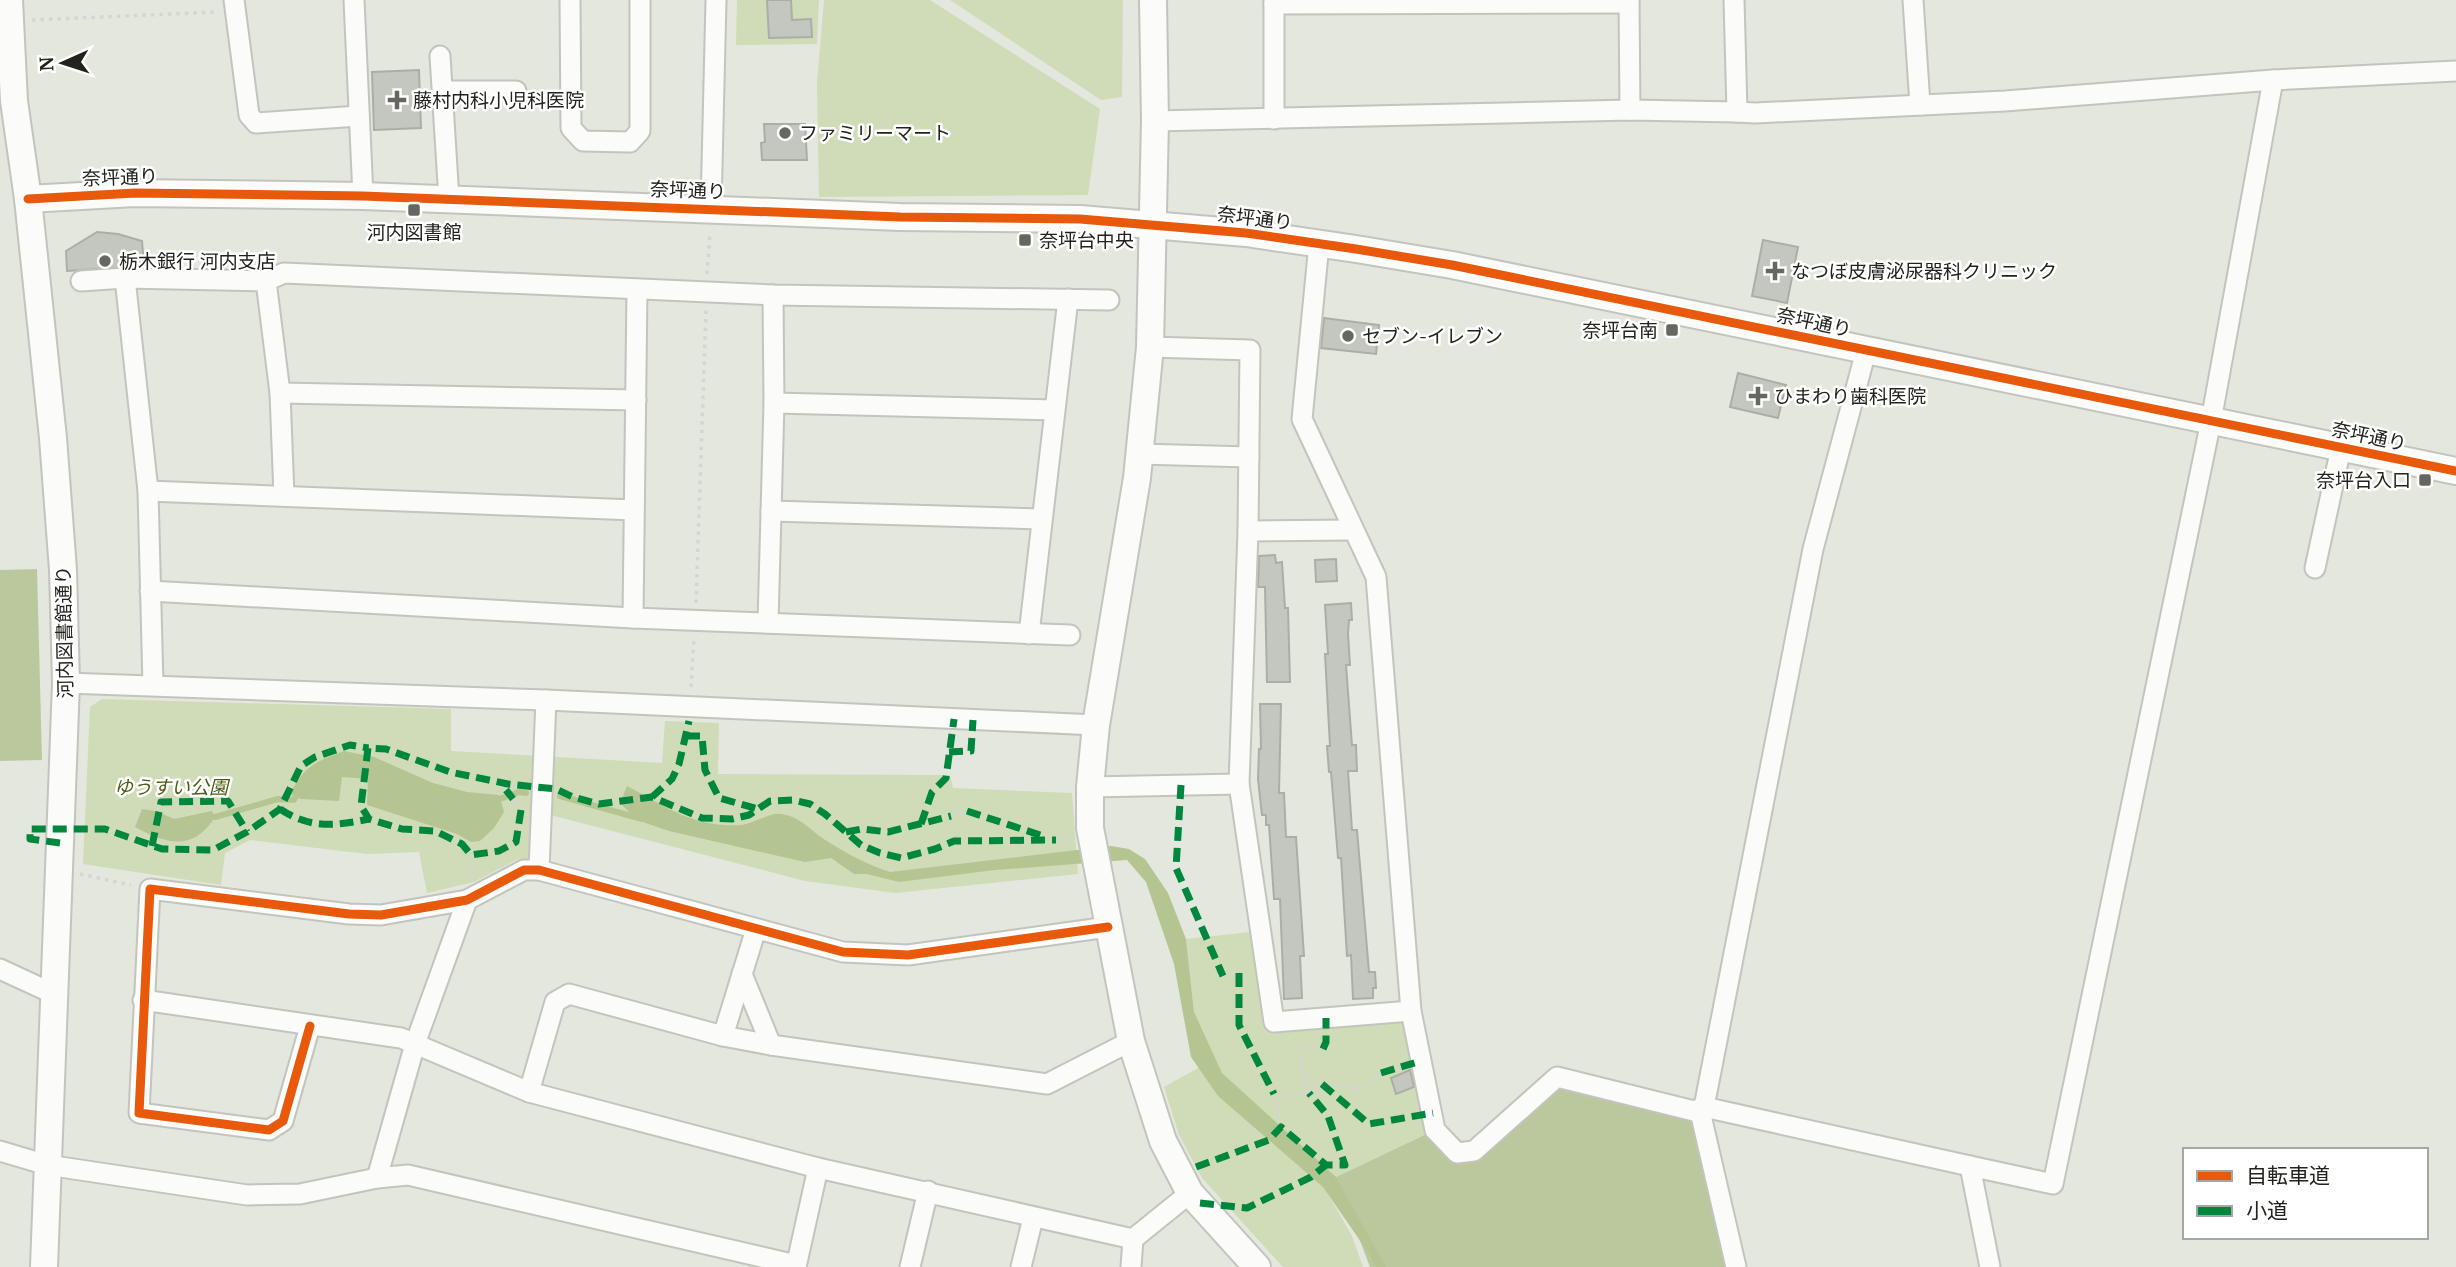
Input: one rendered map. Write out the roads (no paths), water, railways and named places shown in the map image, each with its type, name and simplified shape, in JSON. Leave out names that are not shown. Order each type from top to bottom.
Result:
[{"type":"street","points":[[354,0],[363,196]]},
{"type":"street","points":[[570,0],[571,128],[583,141],[631,142],[640,131],[640,0]]},
{"type":"street","points":[[711,208],[716,0]]},
{"type":"street","points":[[1153,0],[1155,121],[1150,347],[1139,454],[1096,725],[1090,787],[1090,828],[1131,1041],[1163,1141],[1190,1193],[1257,1267]]},
{"type":"street","points":[[1734,0],[1737,112]]},
{"type":"street","points":[[1913,0],[1920,105]]},
{"type":"street","points":[[1274,119],[1274,2],[1629,2],[1630,110]]},
{"type":"street","points":[[234,5],[249,115],[256,123],[359,116]]},
{"type":"street","name":"河内図書館通り","points":[[9,10],[14,101],[28,199],[63,570],[66,684],[44,1267]]},
{"type":"street","points":[[440,55],[449,200]]},
{"type":"street","points":[[1155,121],[1630,110],[1755,113],[2456,71]]},
{"type":"street","points":[[1319,244],[1302,419],[1376,577],[1411,1011],[1435,1130],[1457,1153],[1474,1151],[1558,1077],[1694,1111],[1704,1107],[2053,1184],[2211,421],[2273,80]]},
{"type":"street","points":[[442,91],[516,91]]},
{"type":"street","name":"奈坪通り","points":[[28,199],[135,193],[363,196],[900,217],[1080,219],[1153,225],[1319,244],[1452,265],[2456,471]]},
{"type":"street","points":[[81,281],[125,278],[267,281],[284,273],[774,295],[1109,300]]},
{"type":"street","points":[[125,278],[148,491],[153,685]]},
{"type":"street","points":[[267,281],[280,393],[284,496]]},
{"type":"street","points":[[633,618],[637,289]]},
{"type":"street","points":[[768,623],[774,295]]},
{"type":"street","points":[[1029,634],[1068,299]]},
{"type":"street","points":[[1150,347],[1250,350],[1248,531],[1239,783],[1274,1022],[1411,1011]]},
{"type":"street","points":[[1736,1267],[1702,1120],[1814,549],[1866,351]]},
{"type":"street","points":[[280,393],[636,400]]},
{"type":"street","points":[[774,403],[1054,410]]},
{"type":"street","points":[[2315,568],[2340,447]]},
{"type":"street","points":[[1139,454],[1249,457]]},
{"type":"street","points":[[148,491],[634,510]]},
{"type":"street","points":[[771,511],[1041,519]]},
{"type":"street","points":[[1248,531],[1353,530]]},
{"type":"street","points":[[150,591],[633,618],[1070,635]]},
{"type":"street","points":[[66,684],[546,700],[1096,725]]},
{"type":"street","points":[[539,870],[546,700]]},
{"type":"street","points":[[1090,787],[1239,783]]},
{"type":"street","points":[[310,1026],[283,1121],[269,1130],[139,1113],[150,889],[349,914],[381,915],[469,891],[524,870],[539,870],[843,953],[908,955],[1108,927]]},
{"type":"street","points":[[377,1178],[415,1044],[469,891]]},
{"type":"street","points":[[723,1036],[756,929]]},
{"type":"street","points":[[0,969],[54,994]]},
{"type":"street","points":[[742,974],[771,1045]]},
{"type":"street","points":[[528,1092],[555,1002],[569,993],[723,1036],[1047,1084],[1131,1041]]},
{"type":"street","points":[[143,1000],[401,1038],[528,1092],[818,1168],[1133,1239]]},
{"type":"street","points":[[0,1151],[47,1165],[247,1195],[300,1194],[377,1178],[408,1175],[796,1266],[818,1168]]},
{"type":"street","points":[[1970,1166],[1990,1267]]},
{"type":"street","points":[[910,1267],[928,1191]]},
{"type":"street","points":[[1131,1267],[1133,1239],[1190,1193]]},
{"type":"street","points":[[1021,1267],[1033,1218]]},
{"type":"waterway","points":[[215,817],[278,799],[294,800],[299,790]]},
{"type":"waterway","points":[[494,801],[519,792],[526,793]]},
{"type":"waterway","points":[[560,796],[642,819]]},
{"type":"place","name":"藤村内科小児科医院","points":[[397,100]]},
{"type":"place","name":"ファミリーマート","points":[[785,133]]},
{"type":"place","name":"河内図書館","points":[[414,210]]},
{"type":"place","name":"奈坪台中央","points":[[1025,240]]},
{"type":"place","name":"栃木銀行 河内支店","points":[[105,261]]},
{"type":"place","name":"なつぼ皮膚泌尿器科クリニック","points":[[1775,271]]},
{"type":"place","name":"奈坪台南","points":[[1672,330]]},
{"type":"place","name":"セブン-イレブン","points":[[1348,336]]},
{"type":"place","name":"ひまわり歯科医院","points":[[1758,396]]},
{"type":"place","name":"奈坪台入口","points":[[2425,480]]},
{"type":"park label","name":"ゆうすい公園","points":[[171,787]]}]
